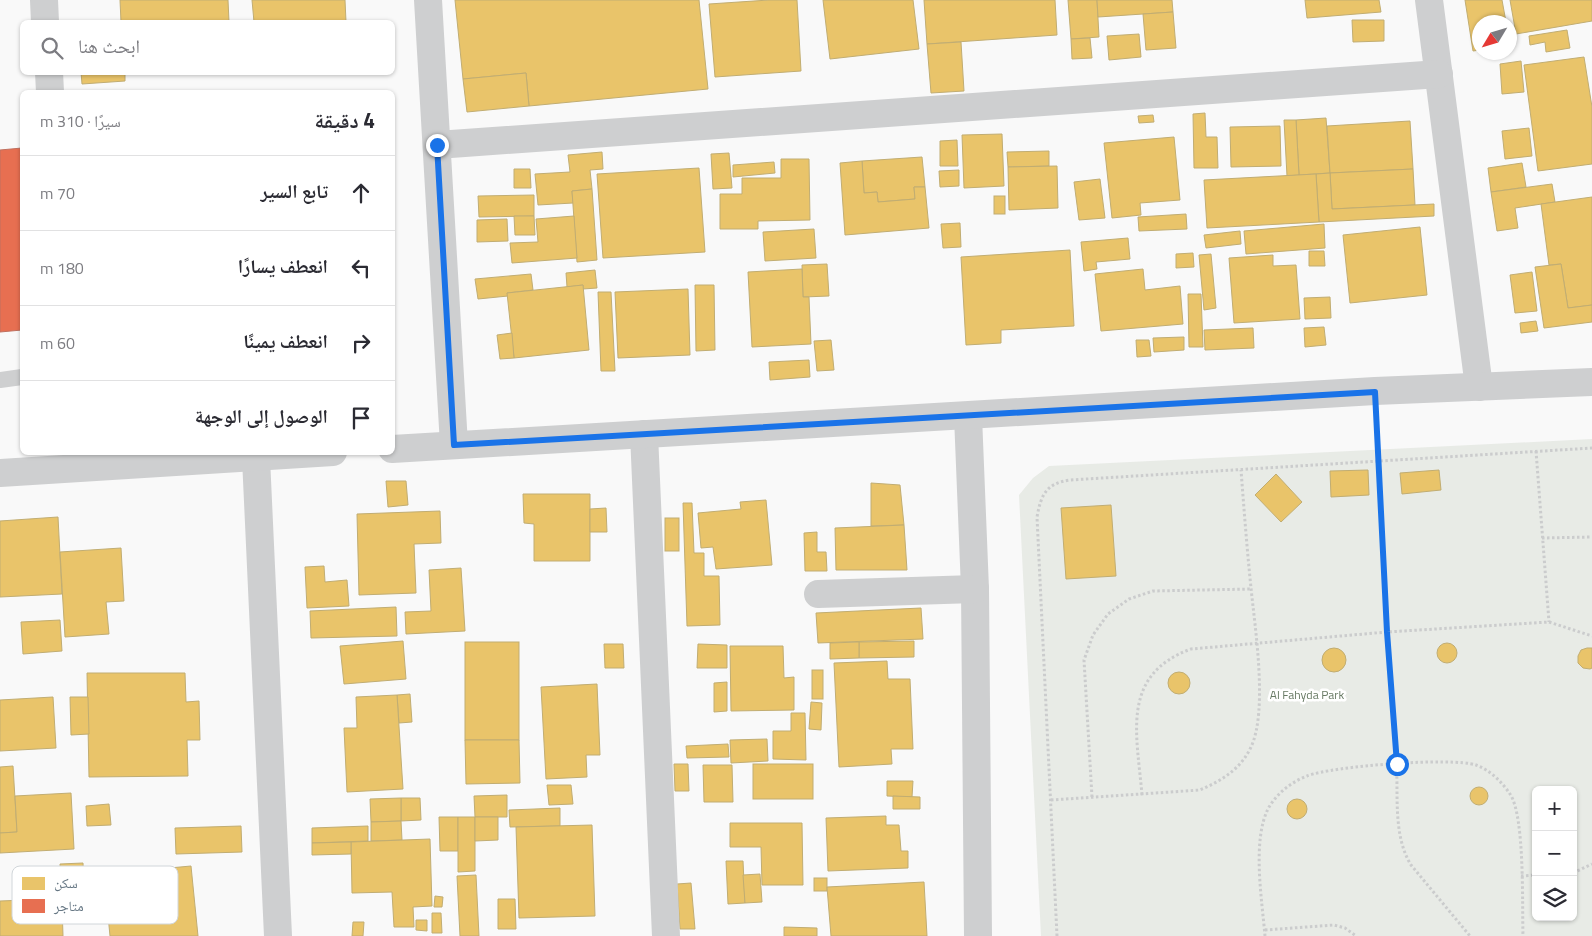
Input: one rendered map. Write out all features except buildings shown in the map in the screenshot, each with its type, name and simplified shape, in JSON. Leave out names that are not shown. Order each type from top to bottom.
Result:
[{"type":"street","points":[[44,0],[45,20]]},
{"type":"street","points":[[428,0],[454,445]]},
{"type":"street","points":[[1429,0],[1479,387]]},
{"type":"street","points":[[437,145],[1439,74]]},
{"type":"street","points":[[49,75],[50,90]]},
{"type":"street","points":[[395,449],[1375,392],[1592,382]]},
{"type":"street","points":[[968,416],[975,589],[978,936]]},
{"type":"street","points":[[644,434],[666,936]]},
{"type":"street","points":[[0,472],[77,460],[256,458],[294,455]]},
{"type":"street","points":[[256,458],[278,936]]},
{"type":"street","points":[[818,594],[975,589]]},
{"type":"lane","points":[[0,380],[20,378]]},
{"type":"path","points":[[1375,392],[1400,838],[1404,852],[1420,876],[1470,936]]},
{"type":"path","points":[[1057,936],[1037,517],[1039,503],[1046,491],[1057,482],[1070,480],[1592,448]]},
{"type":"path","points":[[1536,451],[1548,622]]},
{"type":"path","points":[[1051,800],[1200,790],[1221,781],[1238,766],[1251,747],[1258,726],[1257,642],[1241,470]]},
{"type":"path","points":[[1542,538],[1592,536]]},
{"type":"path","points":[[1092,798],[1084,660],[1093,635],[1108,614],[1129,599],[1153,591],[1251,589]]},
{"type":"path","points":[[1142,795],[1136,716],[1139,697],[1147,681],[1159,667],[1174,656],[1191,649],[1387,632],[1548,622],[1592,636]]},
{"type":"path","points":[[1265,936],[1259,841],[1262,824],[1269,808],[1280,794],[1293,783],[1308,775],[1397,764],[1453,761],[1476,765],[1496,777],[1511,795],[1518,818],[1522,936]]},
{"type":"path","points":[[1577,871],[1592,864]]},
{"type":"path","points":[[1521,876],[1532,875]]},
{"type":"path","points":[[1265,930],[1334,925],[1345,928],[1356,936]]},
{"type":"green space","name":"Al Fahyda Park","points":[[1592,439],[1592,936],[1041,936],[1019,495],[1033,478],[1049,466]]},
{"type":"route","points":[[437,145],[454,445],[1375,392],[1387,632],[1397,764]]}]
